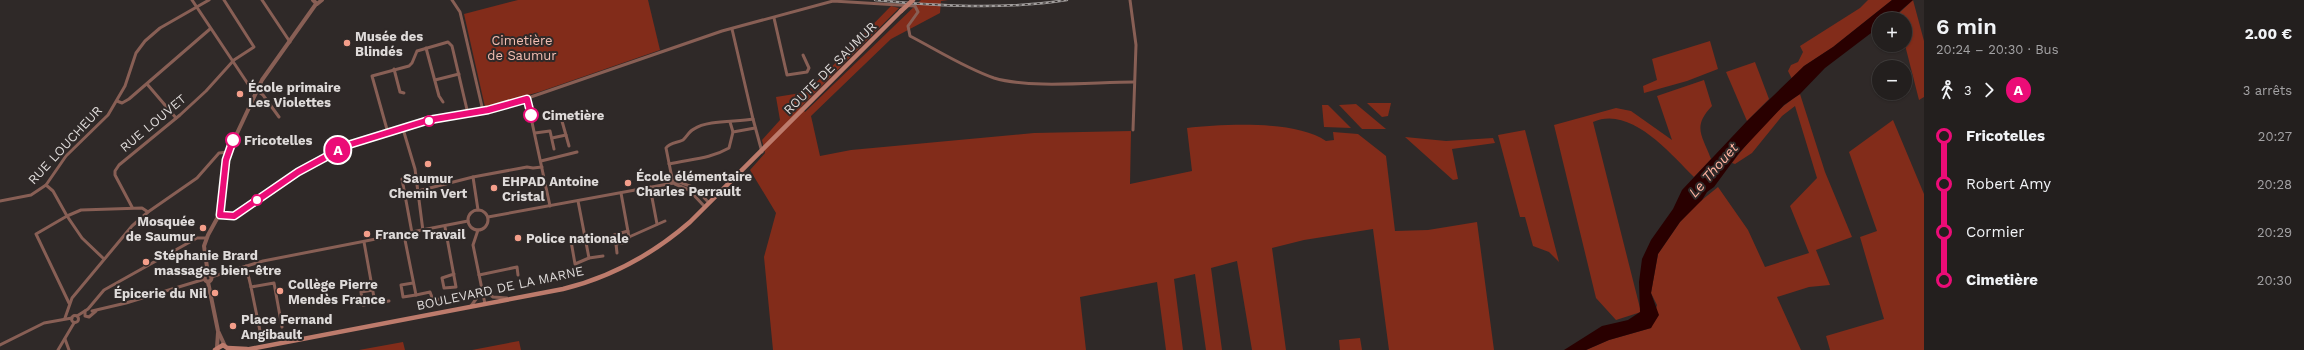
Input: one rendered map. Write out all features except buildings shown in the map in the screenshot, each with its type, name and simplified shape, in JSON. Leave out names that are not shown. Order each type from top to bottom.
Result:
[{"type":"main road","name":"ROUTE DE SAUMUR","points":[[762,152],[913,0]]},
{"type":"main road","name":"BOULEVARD DE LA MARNE","points":[[216,349],[228,348],[246,350],[583,284],[620,270],[668,241],[762,152]]},
{"type":"street","points":[[192,0],[210,29],[255,92],[263,95],[279,117]]},
{"type":"street","name":"RUE LOUCHEUR","points":[[0,201],[31,195],[46,184],[66,156],[108,115],[125,86],[136,53],[144,43],[160,28],[209,0]]},
{"type":"street","name":"RUE LOUVET","points":[[132,207],[115,171],[118,165],[176,118],[206,91],[232,61],[254,47],[224,0]]},
{"type":"street","points":[[262,0],[290,42]]},
{"type":"street","points":[[210,276],[204,249],[206,238],[220,215],[224,175],[229,152],[255,92],[290,42],[314,2],[320,4],[322,0]]},
{"type":"street","points":[[452,0],[460,12],[483,111]]},
{"type":"street","points":[[1130,0],[1136,45],[1133,130]]},
{"type":"street","points":[[220,215],[234,216],[282,183],[336,151],[372,137],[429,120],[483,111],[527,99],[732,29],[833,1],[915,6],[918,12],[908,26],[910,36],[994,78],[1019,83],[1134,82]]},
{"type":"street","points":[[774,18],[788,75],[807,72],[808,64],[803,56]]},
{"type":"street","points":[[116,101],[125,102],[210,29]]},
{"type":"street","points":[[732,29],[762,152]]},
{"type":"street","points":[[388,133],[372,78],[374,75],[411,65],[415,52],[426,48],[450,43],[468,114]]},
{"type":"street","points":[[426,48],[443,102]]},
{"type":"street","points":[[394,70],[400,92],[404,94]]},
{"type":"street","points":[[435,80],[459,74]]},
{"type":"street","points":[[147,84],[176,118]]},
{"type":"street","points":[[527,99],[550,206]]},
{"type":"street","points":[[560,114],[569,146]]},
{"type":"street","points":[[673,183],[666,148],[668,145],[681,141],[697,127],[753,119]]},
{"type":"street","points":[[669,164],[692,159],[702,160],[729,148],[733,132],[730,122]]},
{"type":"street","points":[[733,132],[755,128]]},
{"type":"street","points":[[403,129],[416,176],[423,231]]},
{"type":"street","points":[[535,133],[548,130],[550,131],[554,149]]},
{"type":"street","points":[[552,138],[566,134]]},
{"type":"street","points":[[65,318],[69,303],[132,226],[148,212],[198,178],[219,153],[229,152]]},
{"type":"street","points":[[541,161],[577,152]]},
{"type":"street","points":[[418,191],[473,176],[527,167],[542,167]]},
{"type":"street","points":[[412,233],[402,179],[416,176]]},
{"type":"street","points":[[473,176],[478,210]]},
{"type":"street","points":[[488,217],[679,182],[691,185],[709,203]]},
{"type":"street","points":[[673,183],[689,190],[705,207]]},
{"type":"street","points":[[46,184],[53,191],[67,216],[82,238],[104,259]]},
{"type":"street","points":[[650,187],[657,224]]},
{"type":"street","points":[[616,244],[628,242],[629,237],[621,193]]},
{"type":"street","points":[[578,201],[589,258]]},
{"type":"street","points":[[69,303],[36,234],[67,216],[81,210],[132,207],[142,208],[148,212]]},
{"type":"street","points":[[468,221],[472,212],[478,210],[484,212],[488,217]]},
{"type":"street","points":[[484,304],[473,245],[478,230],[486,226],[488,217]]},
{"type":"street","points":[[0,345],[44,323],[65,318],[72,318],[91,311],[206,280],[210,276],[246,266],[445,227],[468,221]]},
{"type":"street","points":[[468,221],[472,227],[478,230]]},
{"type":"street","points":[[629,237],[657,224],[665,222]]},
{"type":"street","points":[[445,227],[454,274],[456,287],[444,288],[442,278],[454,274]]},
{"type":"street","points":[[617,253],[614,235],[628,231]]},
{"type":"street","points":[[404,235],[416,295]]},
{"type":"street","points":[[58,350],[74,323],[88,317],[91,311],[91,305],[104,290],[197,238],[206,238]]},
{"type":"street","points":[[585,238],[571,241],[575,264],[589,258],[603,256]]},
{"type":"street","points":[[364,242],[375,303]]},
{"type":"street","points":[[246,266],[261,336]]},
{"type":"street","points":[[479,275],[517,267],[518,275]]},
{"type":"street","points":[[206,280],[218,331],[228,348]]},
{"type":"street","points":[[251,287],[274,283],[282,327]]},
{"type":"street","points":[[414,283],[401,285],[403,297],[430,292],[433,300],[440,299]]},
{"type":"street","points":[[482,289],[493,297],[512,298]]},
{"type":"street","points":[[471,306],[482,289]]},
{"type":"street","points":[[373,290],[361,292],[363,305],[389,301]]},
{"type":"street","points":[[88,317],[91,311]]},
{"type":"street","points":[[77,316],[79,320]]},
{"type":"street","points":[[72,318],[74,323]]},
{"type":"street","points":[[216,349],[218,331]]},
{"type":"street","points":[[64,339],[69,350]]},
{"type":"green space","name":"Cimetière de Saumur","points":[[518,0],[648,0],[660,50],[539,92],[485,107],[464,14]]},
{"type":"green space","points":[[921,0],[948,0],[941,1],[940,13],[891,39],[811,116],[820,156],[851,150],[1034,133],[1131,131],[1130,184],[1192,171],[1187,128],[1220,125],[1259,125],[1297,130],[1313,134],[1326,141],[1334,140],[1333,132],[1358,134],[1386,156],[1395,231],[1428,230],[1477,222],[1494,350],[1389,350],[1373,229],[1304,240],[1272,248],[1286,350],[1252,350],[1237,261],[1211,268],[1222,350],[1206,350],[1195,274],[1174,279],[1183,350],[1166,350],[1157,282],[1080,297],[1086,350],[773,350],[764,257],[776,213],[750,170],[765,153],[762,140],[780,120],[776,97],[807,92],[891,6],[899,8],[801,107],[805,112]]},
{"type":"green space","points":[[1868,0],[1892,0],[1877,12],[1872,12],[1872,16],[1833,47],[1804,66],[1792,79],[1788,71],[1791,65],[1798,62],[1803,52],[1800,46],[1860,8]]},
{"type":"green space","points":[[1913,0],[1924,41],[1924,97],[1919,100],[1912,72],[1912,60],[1909,60],[1907,52],[1912,52],[1912,12],[1900,12]]},
{"type":"green space","points":[[1710,41],[1718,69],[1687,81],[1644,93],[1643,86],[1657,80],[1652,59]]},
{"type":"green space","points":[[1755,62],[1769,99],[1747,121],[1726,72]]},
{"type":"green space","points":[[1704,80],[1712,106],[1702,120],[1701,131],[1711,159],[1694,177],[1661,145],[1648,134],[1635,126],[1621,120],[1607,118],[1593,122],[1641,312],[1616,320],[1596,298],[1554,125],[1616,108],[1631,111],[1672,140],[1657,96]]},
{"type":"green space","points":[[1800,94],[1825,172],[1852,237],[1816,250],[1830,285],[1809,287],[1777,297],[1801,350],[1586,350],[1609,340],[1651,328],[1657,305],[1651,293],[1658,254],[1680,222],[1697,204],[1718,187],[1748,230],[1765,267],[1809,253],[1790,206],[1817,178],[1795,106],[1782,116],[1752,153],[1735,164],[1732,163],[1755,134],[1772,116]]},
{"type":"green space","points":[[1367,103],[1391,103],[1388,116],[1382,117]]},
{"type":"green space","points":[[1356,104],[1386,129],[1362,129],[1339,105]]},
{"type":"green space","points":[[1322,105],[1328,105],[1351,128],[1324,127]]},
{"type":"green space","points":[[1893,120],[1924,194],[1924,350],[1830,350],[1826,336],[1884,319],[1860,237],[1877,231],[1849,152]]},
{"type":"green space","points":[[1525,130],[1559,262],[1549,252],[1533,246],[1525,217],[1520,217],[1498,135]]},
{"type":"green space","points":[[1405,137],[1446,141],[1493,138],[1495,143],[1452,149],[1458,179],[1453,180]]},
{"type":"green space","points":[[1360,338],[1362,350],[1340,350],[1339,340]]},
{"type":"green space","points":[[519,341],[521,350],[472,350]]},
{"type":"green space","points":[[403,342],[405,350],[359,350]]},
{"type":"water","points":[[1892,0],[1913,0],[1899,12],[1877,12]]},
{"type":"water","name":"Le Thouet","points":[[1872,16],[1872,32],[1825,68],[1800,94],[1784,105],[1739,153],[1714,187],[1707,192],[1702,200],[1680,222],[1658,254],[1651,293],[1659,315],[1651,328],[1609,340],[1586,350],[1564,350],[1602,326],[1628,320],[1640,312],[1639,282],[1642,259],[1651,240],[1673,209],[1682,190],[1747,121],[1804,66],[1833,47]]},
{"type":"railway","points":[[875,0],[971,6],[1019,5],[1067,0]]},
{"type":"bus line","name":"A","points":[[233,140],[226,160],[220,215],[228,217],[234,216],[298,172],[348,145],[429,120],[488,110],[490,108],[527,99],[531,115]]},
{"type":"place","name":"Musée des Blindés","points":[[347,43]]},
{"type":"place","name":"École primaire Les Violettes","points":[[240,94]]},
{"type":"place","name":"Cimetière","points":[[531,115]]},
{"type":"place","name":"Fricotelles","points":[[233,140]]},
{"type":"place","name":"Saumur Chemin Vert","points":[[428,164]]},
{"type":"place","name":"École élémentaire Charles Perrault","points":[[628,183]]},
{"type":"place","name":"EHPAD Antoine Cristal","points":[[494,188]]},
{"type":"place","name":"Mosquée de Saumur","points":[[203,228]]},
{"type":"place","name":"France Travail","points":[[367,234]]},
{"type":"place","name":"Police nationale","points":[[518,238]]},
{"type":"place","name":"Stéphanie Brard massages bien-être","points":[[146,262]]},
{"type":"place","name":"Collège Pierre Mendès France","points":[[280,291]]},
{"type":"place","name":"Épicerie du Nil","points":[[215,293]]},
{"type":"place","name":"Place Fernand Angibault","points":[[233,326]]}]
